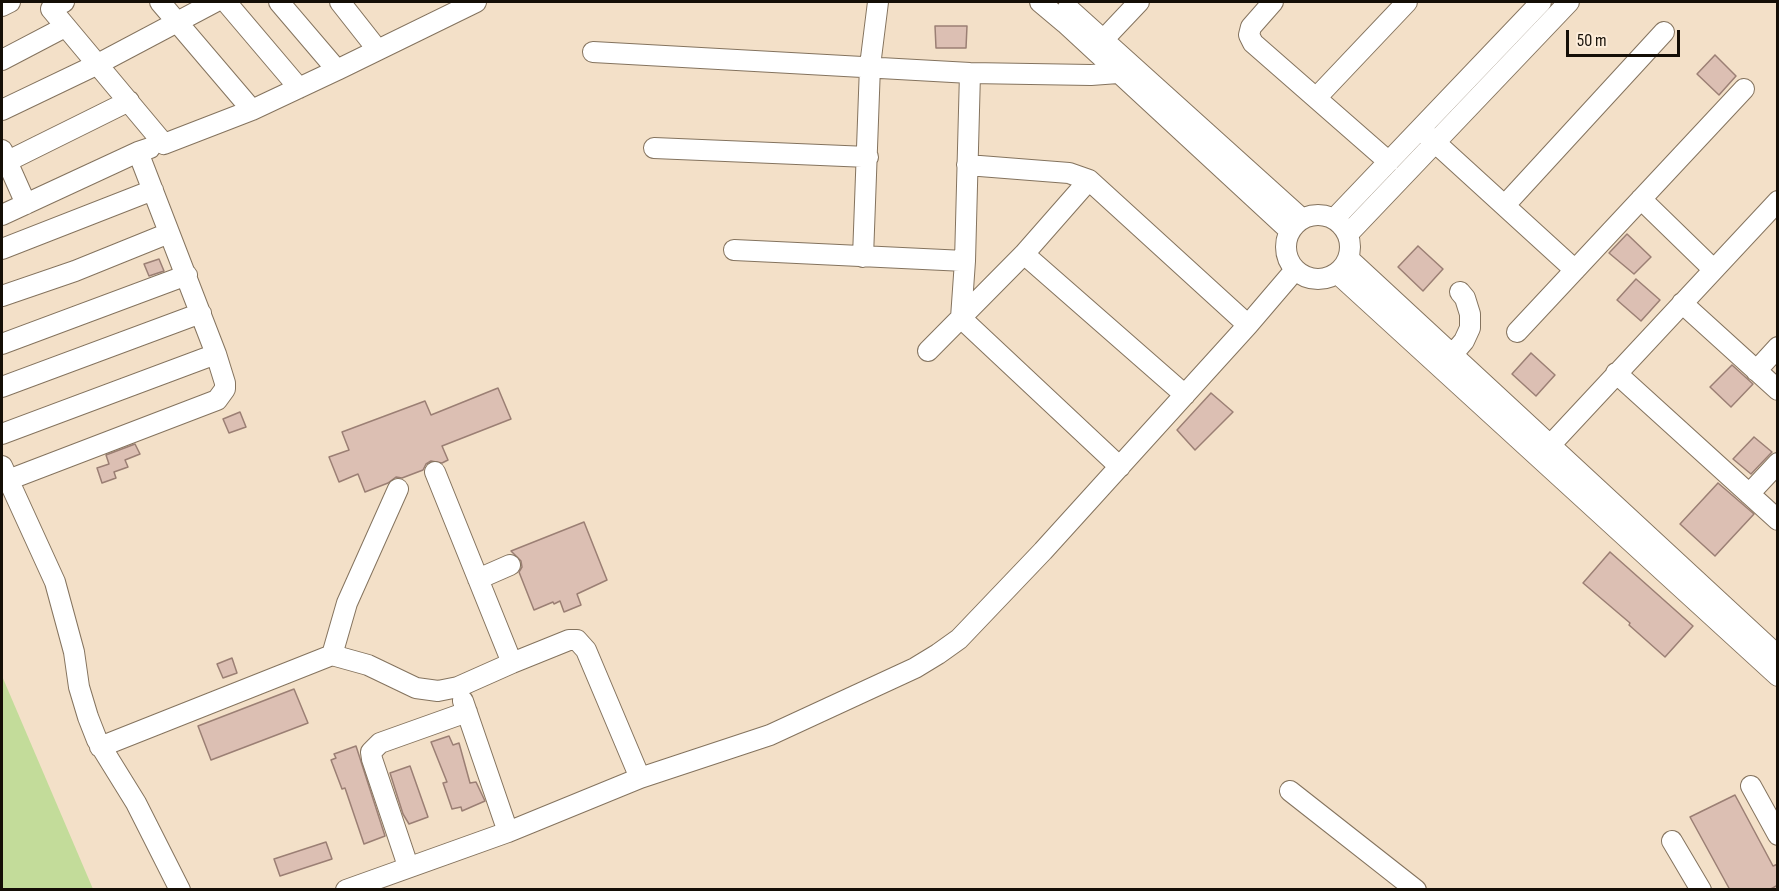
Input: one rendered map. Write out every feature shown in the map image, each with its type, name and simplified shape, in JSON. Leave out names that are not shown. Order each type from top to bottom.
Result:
[{"type":"street","points":[[2,6],[10,2]]},
{"type":"street","points":[[160,2],[252,110]]},
{"type":"street","points":[[2,110],[96,65],[215,2]]},
{"type":"street","points":[[226,2],[299,88]]},
{"type":"street","points":[[279,2],[337,70]]},
{"type":"street","points":[[340,2],[377,50]]},
{"type":"street","points":[[2,215],[138,152],[252,110],[476,2]]},
{"type":"street","points":[[863,257],[870,66],[878,2]]},
{"type":"street","points":[[1040,2],[1118,73],[1296,225]]},
{"type":"street","points":[[1060,2],[1104,39],[1121,58],[1296,225]]},
{"type":"street","points":[[1104,39],[1139,2]]},
{"type":"street","points":[[1273,2],[1251,27],[1249,35],[1253,43],[1389,162]]},
{"type":"street","points":[[1317,97],[1407,2]]},
{"type":"street","points":[[1348,234],[1541,2]]},
{"type":"street","points":[[1334,219],[1389,162],[1428,136],[1569,2]]},
{"type":"street","points":[[53,4],[65,27],[164,144]]},
{"type":"street","points":[[2,60],[65,27]]},
{"type":"street","points":[[1505,205],[1664,32]]},
{"type":"street","points":[[593,52],[970,73],[1091,75],[1118,73]]},
{"type":"street","points":[[961,318],[965,261],[970,73]]},
{"type":"street","points":[[1518,332],[1744,89]]},
{"type":"street","points":[[26,204],[4,159],[129,101]]},
{"type":"street","points":[[1428,136],[1575,270]]},
{"type":"street","points":[[654,148],[868,157]]},
{"type":"street","points":[[138,152],[216,354],[225,383],[223,395],[218,400],[5,473],[55,582],[74,652],[79,687],[100,747],[136,803],[180,890]]},
{"type":"street","points":[[967,165],[1069,173],[1089,180],[1248,325]]},
{"type":"street","points":[[928,351],[1024,254],[1089,180]]},
{"type":"street","points":[[2,249],[153,190]]},
{"type":"street","points":[[1641,199],[1713,269]]},
{"type":"street","points":[[1544,451],[1778,201]]},
{"type":"street","points":[[1318,215],[1334,219],[1348,234],[1350,247],[1343,266],[1326,279],[1318,280],[1295,270],[1287,255],[1287,238],[1296,225],[1318,215]]},
{"type":"street","points":[[2,296],[75,271],[169,233]]},
{"type":"street","points":[[734,250],[965,261]]},
{"type":"street","points":[[1024,254],[1185,395]]},
{"type":"street","points":[[1343,266],[1452,355],[1544,451]]},
{"type":"street","points":[[1343,266],[1724,617],[1778,676]]},
{"type":"street","points":[[346,890],[508,832],[640,778],[770,735],[915,668],[938,654],[959,639],[1120,467],[1295,270]]},
{"type":"street","points":[[2,344],[187,274]]},
{"type":"street","points":[[1452,355],[1464,341],[1470,328],[1465,298],[1460,292]]},
{"type":"street","points":[[1682,303],[1778,390]]},
{"type":"street","points":[[2,387],[201,314]]},
{"type":"street","points":[[961,318],[1120,467]]},
{"type":"street","points":[[1756,370],[1778,347]]},
{"type":"street","points":[[2,434],[216,354]]},
{"type":"street","points":[[1616,373],[1778,520]]},
{"type":"street","points":[[1749,494],[1778,463]]},
{"type":"street","points":[[435,472],[512,663]]},
{"type":"street","points":[[332,655],[347,603],[398,489]]},
{"type":"street","points":[[478,579],[510,565]]},
{"type":"street","points":[[1724,617],[1778,656]]},
{"type":"street","points":[[100,747],[332,655],[368,665],[416,688],[438,691],[458,687],[569,640],[577,640],[583,644],[640,778]]},
{"type":"street","points":[[458,687],[508,832]]},
{"type":"street","points":[[408,866],[371,752],[380,743],[467,712]]},
{"type":"street","points":[[1751,786],[1778,835]]},
{"type":"street","points":[[1290,791],[1416,890]]},
{"type":"street","points":[[1672,841],[1701,890]]},
{"type":"green space","points":[[2,676],[93,889],[2,889]]},
{"type":"building","points":[[935,26],[967,26],[966,48],[936,48]]},
{"type":"building","points":[[1715,55],[1736,76],[1719,95],[1697,74]]},
{"type":"building","points":[[1627,234],[1651,257],[1634,274],[1609,253]]},
{"type":"building","points":[[1418,246],[1443,269],[1423,291],[1398,267]]},
{"type":"building","points":[[159,259],[164,271],[149,276],[144,264]]},
{"type":"building","points":[[1636,279],[1660,300],[1641,321],[1617,300]]},
{"type":"building","points":[[1531,353],[1555,375],[1536,396],[1512,374]]},
{"type":"building","points":[[1732,365],[1753,384],[1731,407],[1710,387]]},
{"type":"building","points":[[498,388],[511,419],[442,446],[448,460],[442,463],[431,461],[423,470],[402,478],[396,477],[388,483],[365,492],[358,474],[339,482],[329,457],[349,450],[342,432],[425,401],[431,415]]},
{"type":"building","points":[[1211,393],[1233,412],[1195,450],[1177,430]]},
{"type":"building","points":[[240,412],[246,427],[229,433],[223,419]]},
{"type":"building","points":[[1754,437],[1772,452],[1751,474],[1733,459]]},
{"type":"building","points":[[135,444],[140,454],[125,460],[128,467],[114,472],[116,478],[102,483],[97,468],[109,464],[106,455]]},
{"type":"building","points":[[1718,483],[1754,514],[1715,556],[1680,524]]},
{"type":"building","points":[[584,522],[607,580],[577,594],[581,605],[564,612],[560,601],[534,610],[519,572],[522,567],[521,561],[511,551]]},
{"type":"building","points":[[1610,552],[1693,626],[1665,657],[1583,583]]},
{"type":"building","points":[[232,658],[237,673],[223,678],[217,664]]},
{"type":"building","points":[[294,689],[308,723],[211,760],[198,726]]},
{"type":"building","points":[[449,736],[453,745],[459,743],[470,783],[476,782],[485,801],[462,811],[461,807],[452,809],[443,783],[447,782],[431,742]]},
{"type":"building","points":[[356,746],[385,836],[364,844],[345,788],[342,789],[331,760],[336,758],[334,754]]},
{"type":"building","points":[[410,766],[428,817],[409,824],[403,814],[390,773]]},
{"type":"building","points":[[1735,795],[1773,866],[1778,864],[1778,885],[1769,890],[1730,890],[1690,817]]},
{"type":"building","points":[[326,842],[332,859],[280,876],[274,859]]}]
